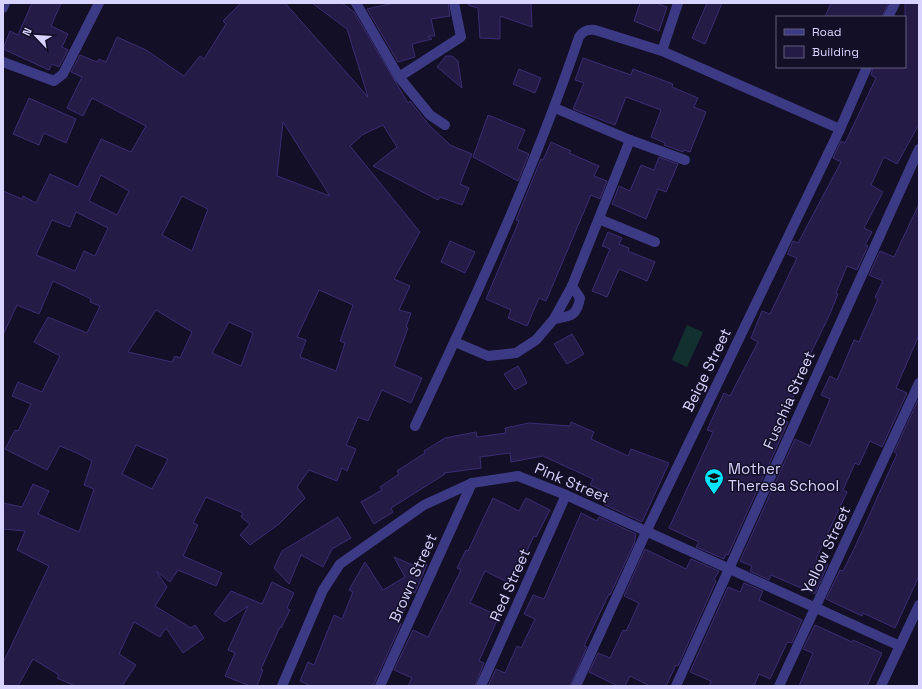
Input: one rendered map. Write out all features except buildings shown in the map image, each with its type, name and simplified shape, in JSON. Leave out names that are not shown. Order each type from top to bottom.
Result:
[{"type":"street","points":[[3,8],[5,3]]},
{"type":"street","points":[[3,62],[54,81],[63,74],[99,3]]},
{"type":"street","points":[[356,3],[399,77],[430,115],[445,125]]},
{"type":"street","points":[[399,77],[461,37],[454,3]]},
{"type":"street","points":[[662,51],[678,3]]},
{"type":"street","points":[[888,16],[895,3]]},
{"type":"street","points":[[415,426],[455,342],[555,108],[582,32],[590,29],[595,30],[662,51],[840,129]]},
{"type":"street","name":"Beige Street","points":[[576,686],[646,532],[840,129],[866,68]]},
{"type":"street","points":[[555,108],[630,140],[685,160]]},
{"type":"street","points":[[455,342],[488,356],[516,353],[536,340],[554,319],[572,286],[630,140]]},
{"type":"street","name":"Fuschia Street","points":[[676,686],[919,149]]},
{"type":"street","points":[[599,219],[655,242]]},
{"type":"street","points":[[554,319],[571,316],[578,308],[580,298],[572,286]]},
{"type":"street","name":"Yellow Street","points":[[779,686],[919,383]]},
{"type":"street","name":"Pink Street","points":[[282,686],[323,590],[340,564],[424,505],[472,483],[518,476],[566,495],[815,610],[900,646]]},
{"type":"street","name":"Brown Street","points":[[380,686],[472,483]]},
{"type":"street","name":"Red Street","points":[[481,686],[566,495]]},
{"type":"street","points":[[881,686],[919,605]]},
{"type":"green space","points":[[687,325],[703,332],[687,367],[672,360]]},
{"type":"place","name":"Mother Theresa School","points":[[714,495]]}]
